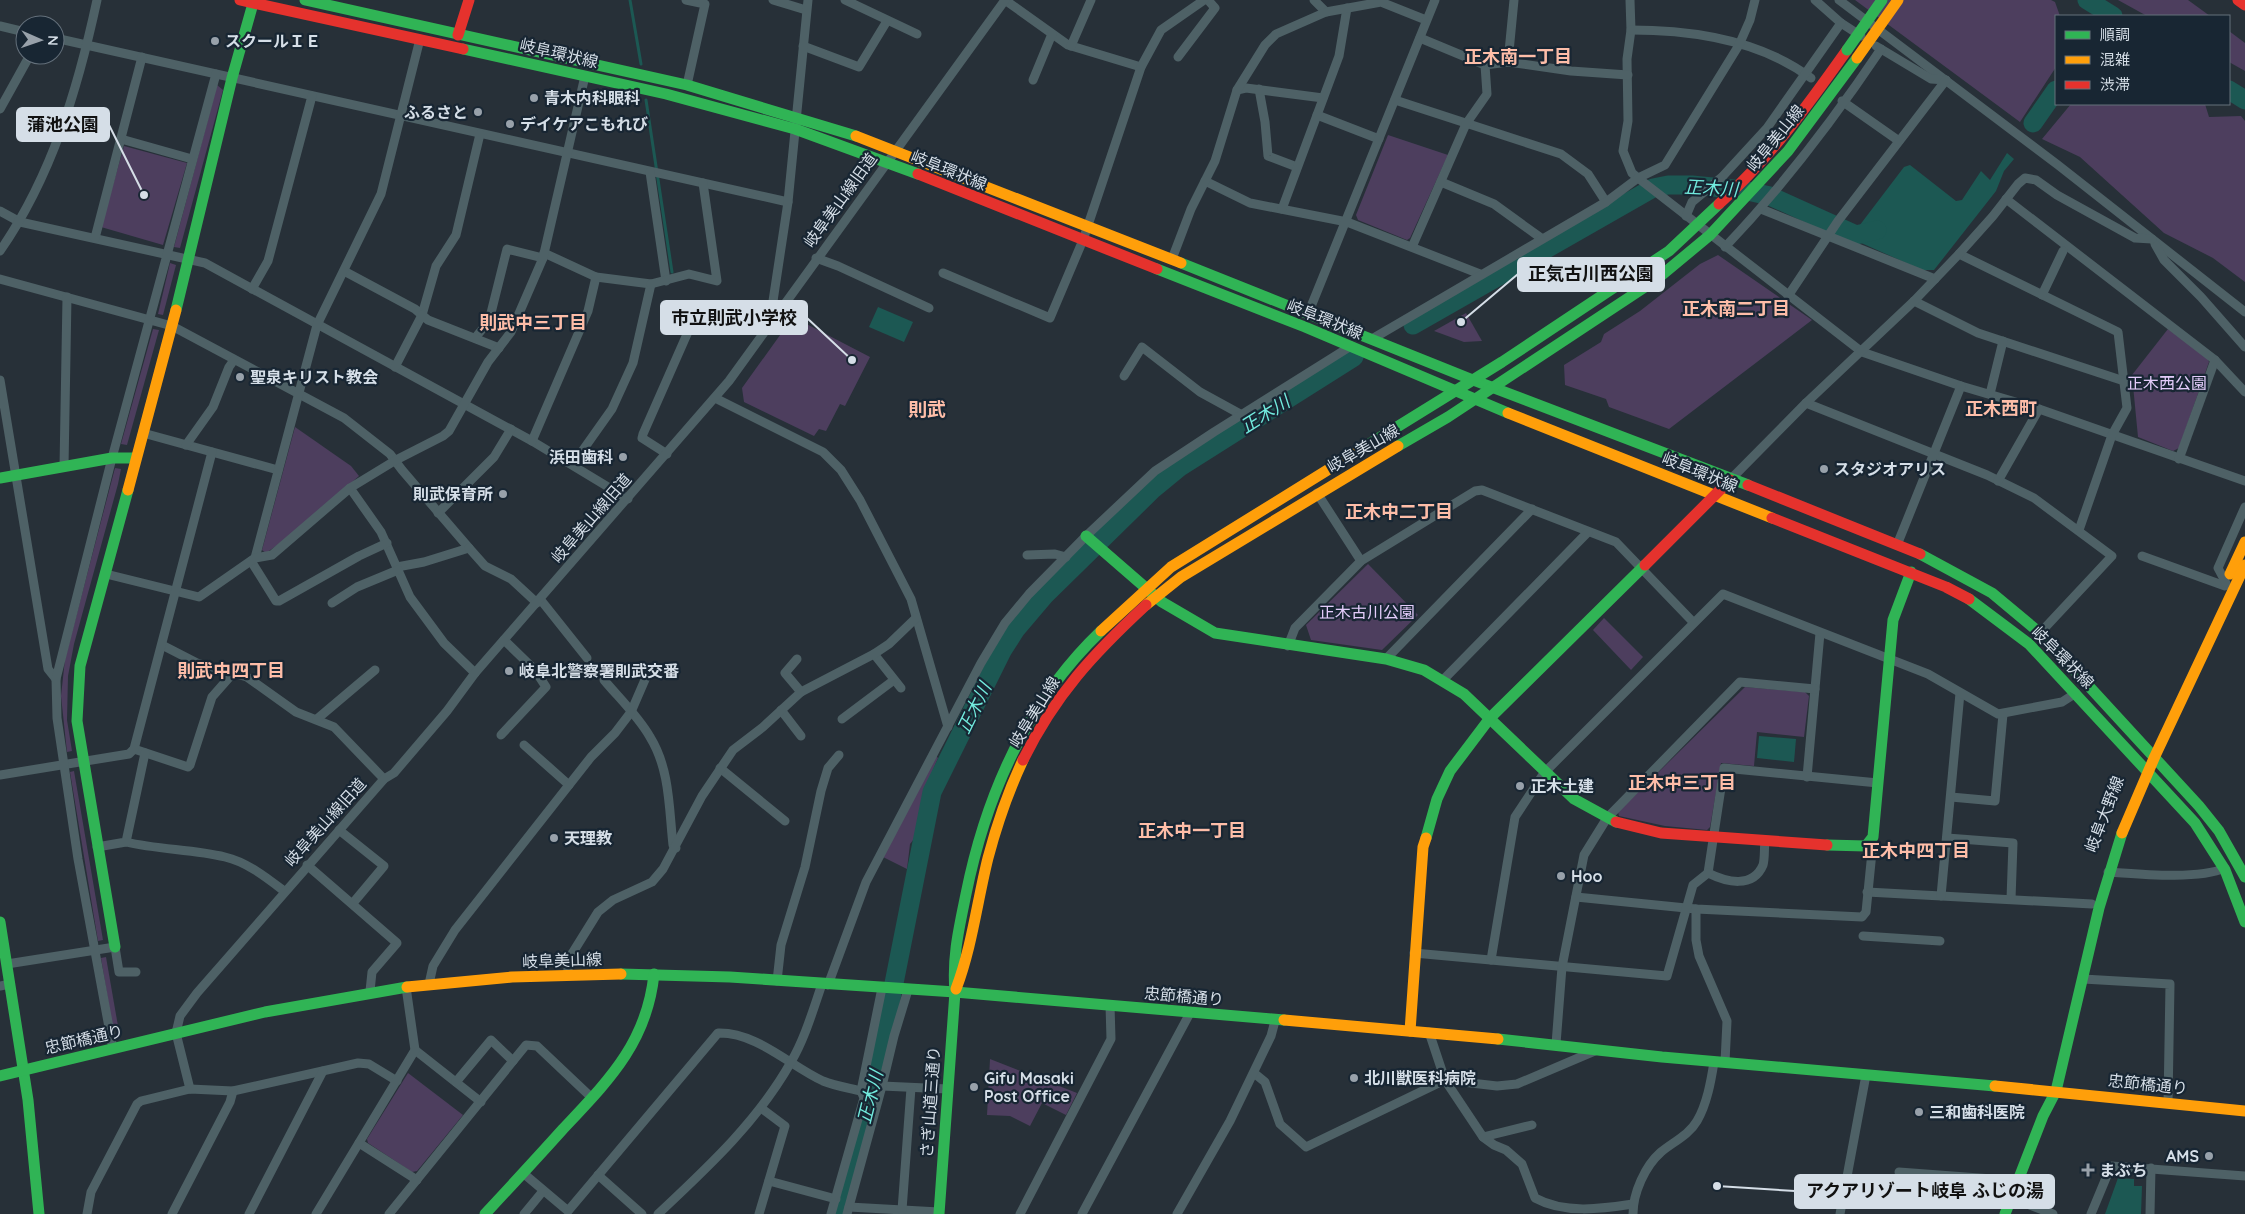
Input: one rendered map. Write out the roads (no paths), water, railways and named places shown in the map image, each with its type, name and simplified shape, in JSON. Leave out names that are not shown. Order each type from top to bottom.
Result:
[{"type":"main road","name":"岐阜環状線","points":[[240,0],[253,1],[709,104],[794,129],[886,162],[1351,346],[1473,399],[1911,572],[1970,600],[2001,621],[2029,644],[2076,693],[2195,824],[2215,850],[2239,899],[2245,922]]},
{"type":"main road","name":"岐阜環状線","points":[[305,0],[687,85],[796,116],[896,150],[1088,227],[1172,258],[1493,388],[1897,545],[1964,576],[1992,593],[2040,632],[2151,752],[2219,831],[2245,877]]},
{"type":"main road","points":[[458,35],[469,0]]},
{"type":"main road","name":"岐阜美山線","points":[[955,992],[952,961],[974,853],[998,780],[1018,738],[1043,697],[1075,657],[1123,607],[1171,568],[1473,380],[1662,256],[1698,226],[1747,179],[1774,148],[1882,0]]},
{"type":"main road","name":"岐阜美山線","points":[[955,992],[966,963],[988,858],[1008,792],[1032,742],[1063,691],[1107,641],[1154,598],[1181,577],[1318,493],[1448,417],[1657,279],[1710,235],[1788,151],[1898,0]]},
{"type":"main road","points":[[2238,0],[2245,5]]},
{"type":"main road","points":[[115,947],[77,721],[80,666],[172,326],[232,78],[253,1]]},
{"type":"main road","points":[[0,478],[112,458],[136,458]]},
{"type":"main road","points":[[1410,1031],[1420,867],[1429,822],[1450,771],[1490,718],[1730,480]]},
{"type":"main road","points":[[1089,538],[1154,598],[1194,624],[1215,633],[1288,646],[1386,659],[1418,668],[1443,680],[1464,694],[1544,773],[1580,804],[1607,818],[1645,830],[1834,846],[1866,846],[1870,844],[1878,783],[1893,620],[1911,572]]},
{"type":"main road","name":"岐阜大野線","points":[[2151,752],[2165,717],[2245,542]]},
{"type":"main road","name":"岐阜大野線","points":[[2052,1091],[2092,904],[2113,832],[2245,565]]},
{"type":"main road","name":"岐阜大野線","points":[[2006,1214],[2052,1091],[2083,979],[2108,872],[2144,767]]},
{"type":"main road","points":[[0,922],[7,964],[5,985],[24,1070],[39,1214]]},
{"type":"main road","points":[[485,1214],[624,1062],[647,1019],[653,995],[654,974]]},
{"type":"main road","name":"岐阜美山線","points":[[176,1033],[370,991],[429,984],[567,975],[654,974],[955,992]]},
{"type":"main road","name":"忠節橋通り","points":[[955,992],[1275,1021],[1429,1032],[1720,1062],[2052,1091],[2245,1111]]},
{"type":"main road","name":"さぎ山道三通り","points":[[939,1213],[955,992]]},
{"type":"main road","name":"忠節橋通り","points":[[0,1076],[176,1033]]},
{"type":"street","points":[[0,251],[20,222],[49,164],[87,45],[97,0]]},
{"type":"street","points":[[686,0],[706,2],[687,85]]},
{"type":"street","points":[[773,0],[806,10]]},
{"type":"street","points":[[780,309],[773,301],[788,202],[808,0]]},
{"type":"street","points":[[845,0],[916,34]]},
{"type":"street","points":[[1005,0],[1071,46],[1141,67]]},
{"type":"street","name":"岐阜美山線旧道","points":[[176,1033],[180,1016],[198,992],[307,865],[384,779],[394,773],[475,673],[715,398],[1005,0]]},
{"type":"street","points":[[1071,46],[1091,0]]},
{"type":"street","points":[[943,273],[1050,318],[1088,227],[1141,67],[1161,30],[1206,0],[1215,8],[1178,57]]},
{"type":"street","points":[[1314,0],[1326,12]]},
{"type":"street","points":[[1308,314],[1347,222],[1434,0]]},
{"type":"street","points":[[1508,62],[1514,0]]},
{"type":"street","points":[[1630,0],[1631,30],[1627,59],[1628,120],[1623,151],[1632,173],[1698,226],[1862,352],[1960,386],[2039,408],[2245,481]]},
{"type":"street","points":[[1372,339],[1541,238],[1606,202],[1638,178],[1665,165],[1739,45],[1750,20],[1754,0]]},
{"type":"street","points":[[1815,0],[1841,22],[1881,49],[1931,79],[1946,80]]},
{"type":"street","points":[[1839,0],[1946,80],[2245,312]]},
{"type":"street","points":[[1172,258],[1191,209],[1221,143],[1237,90],[1265,45],[1276,34],[1326,12],[1382,1],[1426,20]]},
{"type":"street","points":[[1282,209],[1339,56],[1347,8]]},
{"type":"street","points":[[802,46],[859,67],[888,21]]},
{"type":"street","points":[[1686,216],[1692,202],[1722,177],[1767,128],[1808,76],[1841,22]]},
{"type":"street","points":[[0,26],[15,30]]},
{"type":"street","points":[[1631,30],[1680,32],[1713,36],[1781,58],[1808,76]]},
{"type":"street","points":[[1034,80],[1052,34]]},
{"type":"street","points":[[1420,38],[1484,65],[1508,62],[1571,71],[1628,75]]},
{"type":"street","points":[[387,543],[359,556],[279,601],[276,601],[253,559],[317,325],[381,194],[420,39]]},
{"type":"street","points":[[65,40],[788,202]]},
{"type":"street","points":[[1725,247],[1763,207],[1881,49]]},
{"type":"street","points":[[95,238],[142,58]]},
{"type":"street","points":[[0,109],[24,65]]},
{"type":"street","points":[[1412,247],[1466,124],[1487,94],[1484,65]]},
{"type":"street","points":[[113,1049],[78,859],[57,718],[56,678],[112,458],[216,74]]},
{"type":"street","points":[[106,574],[199,597],[253,559],[272,555],[350,488],[396,460],[444,436],[465,405],[488,362],[511,332],[544,255],[585,76]]},
{"type":"street","points":[[1788,296],[1838,221],[1946,80]]},
{"type":"street","points":[[1237,90],[1246,88],[1259,89],[1323,98]]},
{"type":"street","points":[[1259,89],[1265,122],[1268,156],[1297,167]]},
{"type":"street","points":[[252,289],[268,260],[312,96]]},
{"type":"street","points":[[1395,100],[1561,154],[1588,174],[1606,202]]},
{"type":"street","points":[[1843,102],[1899,141]]},
{"type":"street","points":[[1317,115],[1379,139]]},
{"type":"street","points":[[395,367],[422,315],[436,266],[456,235],[480,134]]},
{"type":"street","points":[[121,139],[192,159]]},
{"type":"street","points":[[655,173],[666,280]]},
{"type":"street","points":[[1730,480],[1806,403],[1862,352],[1935,280],[2025,178],[2036,180],[2057,196],[2135,238],[2152,239]]},
{"type":"street","points":[[1205,181],[1250,203],[1347,222],[1480,274]]},
{"type":"street","points":[[1441,182],[1494,204],[1541,238]]},
{"type":"street","points":[[474,338],[489,321],[508,249],[544,255],[596,277],[651,284],[689,274],[717,281],[703,183]]},
{"type":"street","points":[[2006,199],[2215,360],[2245,392]]},
{"type":"street","points":[[1763,207],[1935,280]]},
{"type":"street","points":[[0,211],[20,222],[205,263],[532,440],[628,499]]},
{"type":"street","points":[[2152,239],[2164,260],[2201,297],[2245,347]]},
{"type":"street","points":[[2042,295],[2063,251]]},
{"type":"street","points":[[1959,254],[2118,332],[2127,408],[2112,435],[2079,530]]},
{"type":"street","points":[[816,258],[838,266],[928,308]]},
{"type":"street","points":[[344,271],[415,309],[428,320],[499,348]]},
{"type":"street","points":[[532,440],[588,311],[596,277]]},
{"type":"street","points":[[0,279],[172,326],[344,418],[396,460],[402,470],[438,513],[485,566],[510,579],[538,601],[587,658]]},
{"type":"street","points":[[572,464],[612,409],[626,379],[637,348],[651,284]]},
{"type":"street","points":[[64,467],[67,298]]},
{"type":"street","points":[[1914,301],[1978,333],[2124,381]]},
{"type":"street","points":[[667,454],[642,438],[694,316]]},
{"type":"street","points":[[1990,394],[2003,341]]},
{"type":"street","points":[[658,1214],[705,1170],[761,1108],[792,1061],[866,882],[1005,623],[1029,594],[1066,557],[1089,538],[1156,471],[1351,346]]},
{"type":"street","points":[[1124,376],[1142,347],[1200,392],[1242,415]]},
{"type":"street","points":[[186,445],[213,407],[229,367],[234,360]]},
{"type":"street","points":[[2179,459],[2215,360]]},
{"type":"street","points":[[0,380],[48,669],[56,678]]},
{"type":"street","points":[[1897,545],[1960,386]]},
{"type":"street","points":[[715,398],[823,452],[841,470],[860,500],[906,588],[928,653],[948,728]]},
{"type":"street","points":[[1806,403],[1998,481],[2034,498],[2112,556],[2040,632]]},
{"type":"street","points":[[1998,481],[2039,408]]},
{"type":"street","points":[[438,513],[494,457],[511,429]]},
{"type":"street","points":[[143,432],[278,470]]},
{"type":"street","points":[[0,775],[129,754],[134,749],[212,452]]},
{"type":"street","points":[[350,488],[387,543],[410,597],[444,643],[475,673]]},
{"type":"street","points":[[1288,646],[1295,628],[1361,561],[1475,490],[1482,490],[1616,542],[1694,622]]},
{"type":"street","points":[[1318,493],[1361,561]]},
{"type":"street","points":[[2226,584],[2218,568],[2245,507]]},
{"type":"street","points":[[1386,659],[1532,510]]},
{"type":"street","points":[[1443,680],[1588,532]]},
{"type":"street","points":[[332,603],[357,587],[398,568],[469,548]]},
{"type":"street","points":[[1027,555],[1055,554],[1066,557]]},
{"type":"street","points":[[2142,556],[2226,584]]},
{"type":"street","points":[[2230,597],[2245,590]]},
{"type":"street","points":[[1491,960],[1515,817],[1544,773],[1723,594],[1928,674],[1998,714],[2062,702],[2076,693]]},
{"type":"street","points":[[567,975],[570,957],[598,912],[613,900],[652,882],[663,870],[702,796],[733,750],[764,727],[802,692],[874,654],[889,644],[916,618]]},
{"type":"street","points":[[1807,777],[1820,633]]},
{"type":"street","points":[[501,736],[546,687],[535,670],[504,640]]},
{"type":"street","points":[[162,644],[197,664],[234,672],[247,677],[296,712],[334,727],[384,779]]},
{"type":"street","points":[[874,654],[901,688]]},
{"type":"street","points":[[797,660],[784,673],[802,692]]},
{"type":"street","points":[[317,720],[323,712],[375,670]]},
{"type":"street","points":[[134,749],[188,767],[212,698],[223,682],[234,672]]},
{"type":"street","points":[[429,984],[434,966],[455,930],[569,785],[630,712],[647,676]]},
{"type":"street","points":[[604,680],[645,728],[657,750],[666,785],[672,845],[676,848]]},
{"type":"street","points":[[842,719],[894,680]]},
{"type":"street","points":[[1556,1044],[1562,967],[1584,855],[1607,818],[1740,682],[1815,688]]},
{"type":"street","points":[[1941,896],[1960,693]]},
{"type":"street","points":[[781,710],[801,736]]},
{"type":"street","points":[[1950,797],[1995,801],[2003,714]]},
{"type":"street","points":[[524,745],[569,785]]},
{"type":"street","points":[[126,842],[145,753]]},
{"type":"street","points":[[777,981],[781,946],[805,866],[821,791],[828,768],[839,755]]},
{"type":"street","points":[[720,768],[785,821]]},
{"type":"street","points":[[1414,953],[1667,976],[1693,885],[1708,874],[1724,768],[1878,783]]},
{"type":"street","points":[[339,830],[384,866],[352,903]]},
{"type":"street","points":[[1947,838],[2013,843],[2011,899]]},
{"type":"street","points":[[1708,874],[1721,880],[1738,882],[1752,878],[1763,865],[1765,841]]},
{"type":"street","points":[[97,847],[126,842],[145,847],[224,857],[256,871],[284,891]]},
{"type":"street","points":[[1576,897],[1696,909],[1862,917],[1866,912],[1872,852],[1870,844]]},
{"type":"street","points":[[307,865],[397,943],[372,972],[370,991]]},
{"type":"street","points":[[2108,872],[2141,875],[2213,874],[2225,868]]},
{"type":"street","points":[[1867,892],[2092,904]]},
{"type":"street","points":[[1633,1214],[1633,1204],[1654,1159],[1691,1129],[1697,1121],[1720,1062],[1727,1020],[1699,956],[1696,940],[1696,909]]},
{"type":"street","points":[[1863,936],[1940,941]]},
{"type":"street","points":[[7,964],[115,947],[119,972],[136,972]]},
{"type":"street","points":[[2083,979],[2170,984],[2168,1103]]},
{"type":"street","points":[[316,1214],[415,1050],[406,987]]},
{"type":"street","points":[[831,1214],[864,1098],[862,1091],[884,988]]},
{"type":"street","points":[[906,990],[848,1210],[902,1210],[939,1213]]},
{"type":"street","points":[[1020,1214],[1111,1039],[1110,1005]]},
{"type":"street","points":[[1082,1214],[1190,1013]]},
{"type":"street","points":[[1177,1214],[1196,1185],[1254,1073],[1271,1036],[1275,1021]]},
{"type":"street","points":[[1429,1032],[1445,1080],[1483,1137],[1494,1145],[1506,1150],[1518,1160],[1526,1171],[1532,1192],[1540,1201],[1583,1212],[1633,1204]]},
{"type":"street","points":[[176,1033],[190,1089]]},
{"type":"street","points":[[523,1173],[568,1211],[718,1033],[726,1033],[760,1045],[792,1061],[824,1081],[862,1091]]},
{"type":"street","points":[[456,1082],[491,1040],[513,1061]]},
{"type":"street","points":[[389,1214],[526,1045],[538,1046],[592,1098]]},
{"type":"street","points":[[1254,1073],[1264,1082],[1280,1124],[1306,1146],[1445,1080],[1497,1086],[1517,1084],[1599,1049]]},
{"type":"street","points":[[415,1050],[481,1102]]},
{"type":"street","points":[[87,1214],[92,1192],[137,1104],[190,1089],[233,1092],[358,1063],[369,1064],[397,1081]]},
{"type":"street","points":[[250,1214],[323,1071]]},
{"type":"street","points":[[1840,1214],[1866,1075]]},
{"type":"street","points":[[882,1086],[948,1090]]},
{"type":"street","points":[[902,1210],[911,1088]]},
{"type":"street","points":[[172,1214],[230,1102],[233,1092]]},
{"type":"street","points":[[759,1214],[785,1126],[761,1108]]},
{"type":"street","points":[[1483,1137],[1532,1125]]},
{"type":"street","points":[[359,1143],[417,1180]]},
{"type":"street","points":[[2091,1214],[2111,1166],[2245,1176]]},
{"type":"street","points":[[2150,1214],[2151,1168]]},
{"type":"street","points":[[1899,1172],[2018,1181]]},
{"type":"street","points":[[598,1175],[642,1214]]},
{"type":"street","points":[[769,1181],[836,1198]]},
{"type":"street","points":[[524,1214],[543,1191]]},
{"type":"street","points":[[2012,1198],[2053,1214]]},
{"type":"waterway","points":[[630,0],[641,64]]},
{"type":"waterway","points":[[2087,0],[2111,15]]},
{"type":"waterway","name":"正木川","points":[[2033,123],[2055,91]]},
{"type":"waterway","points":[[2230,91],[2245,100]]},
{"type":"waterway","points":[[646,100],[672,272]]},
{"type":"waterway","name":"正木川","points":[[1413,325],[1653,188],[1668,185],[1692,185],[1743,190],[1770,196],[1856,235],[1877,230]]},
{"type":"waterway","name":"正木川","points":[[838,1214],[873,1089],[932,792],[1002,651],[1016,629],[1044,596],[1152,490],[1180,467],[1354,357]]},
{"type":"place","name":"スクールＩＥ","points":[[215,41]]},
{"type":"place","name":"青木内科眼科","points":[[534,98]]},
{"type":"place","name":"ふるさと","points":[[478,112]]},
{"type":"place","name":"デイケアこもれび","points":[[510,124]]},
{"type":"place","name":"蒲池公園","points":[[144,195]]},
{"type":"place","name":"正気古川西公園","points":[[1461,322]]},
{"type":"place","name":"市立則武小学校","points":[[852,360]]},
{"type":"place","name":"聖泉キリスト教会","points":[[240,377]]},
{"type":"place","name":"浜田歯科","points":[[623,457]]},
{"type":"place","name":"スタジオアリス","points":[[1824,469]]},
{"type":"place","name":"則武保育所","points":[[503,494]]},
{"type":"place","name":"岐阜北警察署則武交番","points":[[509,671]]},
{"type":"place","name":"正木土建","points":[[1520,786]]},
{"type":"place","name":"天理教","points":[[554,838]]},
{"type":"place","name":"Hoo","points":[[1561,876]]},
{"type":"place","name":"北川獣医科病院","points":[[1354,1078]]},
{"type":"place","name":"Gifu Masaki Post Office","points":[[974,1087]]},
{"type":"place","name":"三和歯科医院","points":[[1919,1112]]},
{"type":"place","name":"AMS","points":[[2209,1156]]},
{"type":"place","name":"まぶち","points":[[2088,1170]]},
{"type":"place","name":"アクアリゾート岐阜 ふじの湯","points":[[1717,1186]]},
{"type":"district","name":"正木南一丁目","points":[[1518,56]]},
{"type":"district","name":"正木南二丁目","points":[[1736,308]]},
{"type":"district","name":"則武中三丁目","points":[[533,322]]},
{"type":"district","name":"正木西町","points":[[2001,408]]},
{"type":"district","name":"則武","points":[[927,409]]},
{"type":"district","name":"正木中二丁目","points":[[1399,511]]},
{"type":"district","name":"則武中四丁目","points":[[231,670]]},
{"type":"district","name":"正木中三丁目","points":[[1682,782]]},
{"type":"district","name":"正木中一丁目","points":[[1192,830]]},
{"type":"district","name":"正木中四丁目","points":[[1916,850]]},
{"type":"park label","name":"正木西公園","points":[[2167,383]]},
{"type":"park label","name":"正木古川公園","points":[[1367,612]]}]
